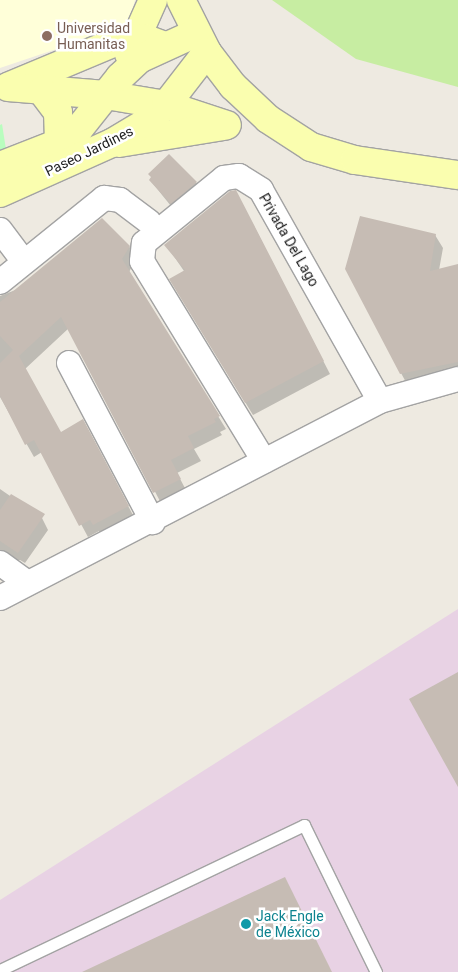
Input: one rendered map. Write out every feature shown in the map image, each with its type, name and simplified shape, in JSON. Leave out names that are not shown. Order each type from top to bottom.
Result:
[{"type":"street","points":[[121,63],[153,0]]},
{"type":"street","points":[[181,0],[202,42],[233,86],[268,119],[311,147],[346,157],[458,175]]},
{"type":"street","name":"Paseo Jardines","points":[[0,166],[59,143],[90,119],[121,63],[139,59],[165,46],[202,42]]},
{"type":"street","name":"Paseo Jardines","points":[[0,193],[112,143],[166,106],[202,42]]},
{"type":"street","points":[[4,88],[42,91],[165,46]]},
{"type":"street","points":[[4,88],[121,63]]},
{"type":"street","points":[[121,63],[166,106],[227,125]]},
{"type":"street","points":[[42,91],[58,112],[59,143]]},
{"type":"street","points":[[112,143],[161,138],[268,119]]},
{"type":"street","name":"Privada Del Lago","points":[[264,461],[142,261],[144,243],[224,178],[240,176],[261,190],[380,401]]},
{"type":"street","points":[[0,282],[23,260],[104,198],[120,200],[148,222]]},
{"type":"street","points":[[0,230],[23,260]]},
{"type":"street","points":[[69,363],[153,522]]},
{"type":"street","points":[[0,598],[153,522],[264,461],[380,401],[458,379]]},
{"type":"street","points":[[0,563],[28,583]]},
{"type":"lane","points":[[0,970],[304,826],[376,972]]},
{"type":"shaded area","name":"Universidad Humanitas","points":[[0,0],[135,0],[128,25],[0,68]]},
{"type":"shaded area","points":[[458,609],[458,972],[0,972],[0,900]]},
{"type":"green space","points":[[272,0],[458,0],[458,87],[356,59]]},
{"type":"green space","points":[[2,124],[7,156],[0,159],[0,125]]},
{"type":"building","points":[[169,154],[197,182],[171,204],[149,180],[151,177],[148,174]]},
{"type":"building","points":[[236,190],[324,361],[245,403],[169,279],[185,270],[164,245],[230,191]]},
{"type":"building","points":[[360,216],[436,234],[430,271],[458,264],[458,362],[400,374],[345,269]]},
{"type":"building","points":[[102,218],[130,246],[122,259],[220,416],[214,419],[216,422],[188,436],[194,448],[171,460],[181,479],[153,493],[61,317],[19,356],[61,432],[83,419],[129,506],[93,525],[90,520],[79,526],[34,440],[25,445],[0,396],[0,363],[13,350],[0,336],[0,302]]},
{"type":"building","points":[[11,494],[45,514],[18,553],[0,541],[0,510]]},
{"type":"building","points":[[458,672],[458,787],[409,699]]},
{"type":"building","name":"Jack Engle de México","points":[[285,877],[332,972],[82,972]]},
{"type":"place","name":"Universidad Humanitas","points":[[47,36]]},
{"type":"place","name":"Jack Engle de México","points":[[246,924]]}]
